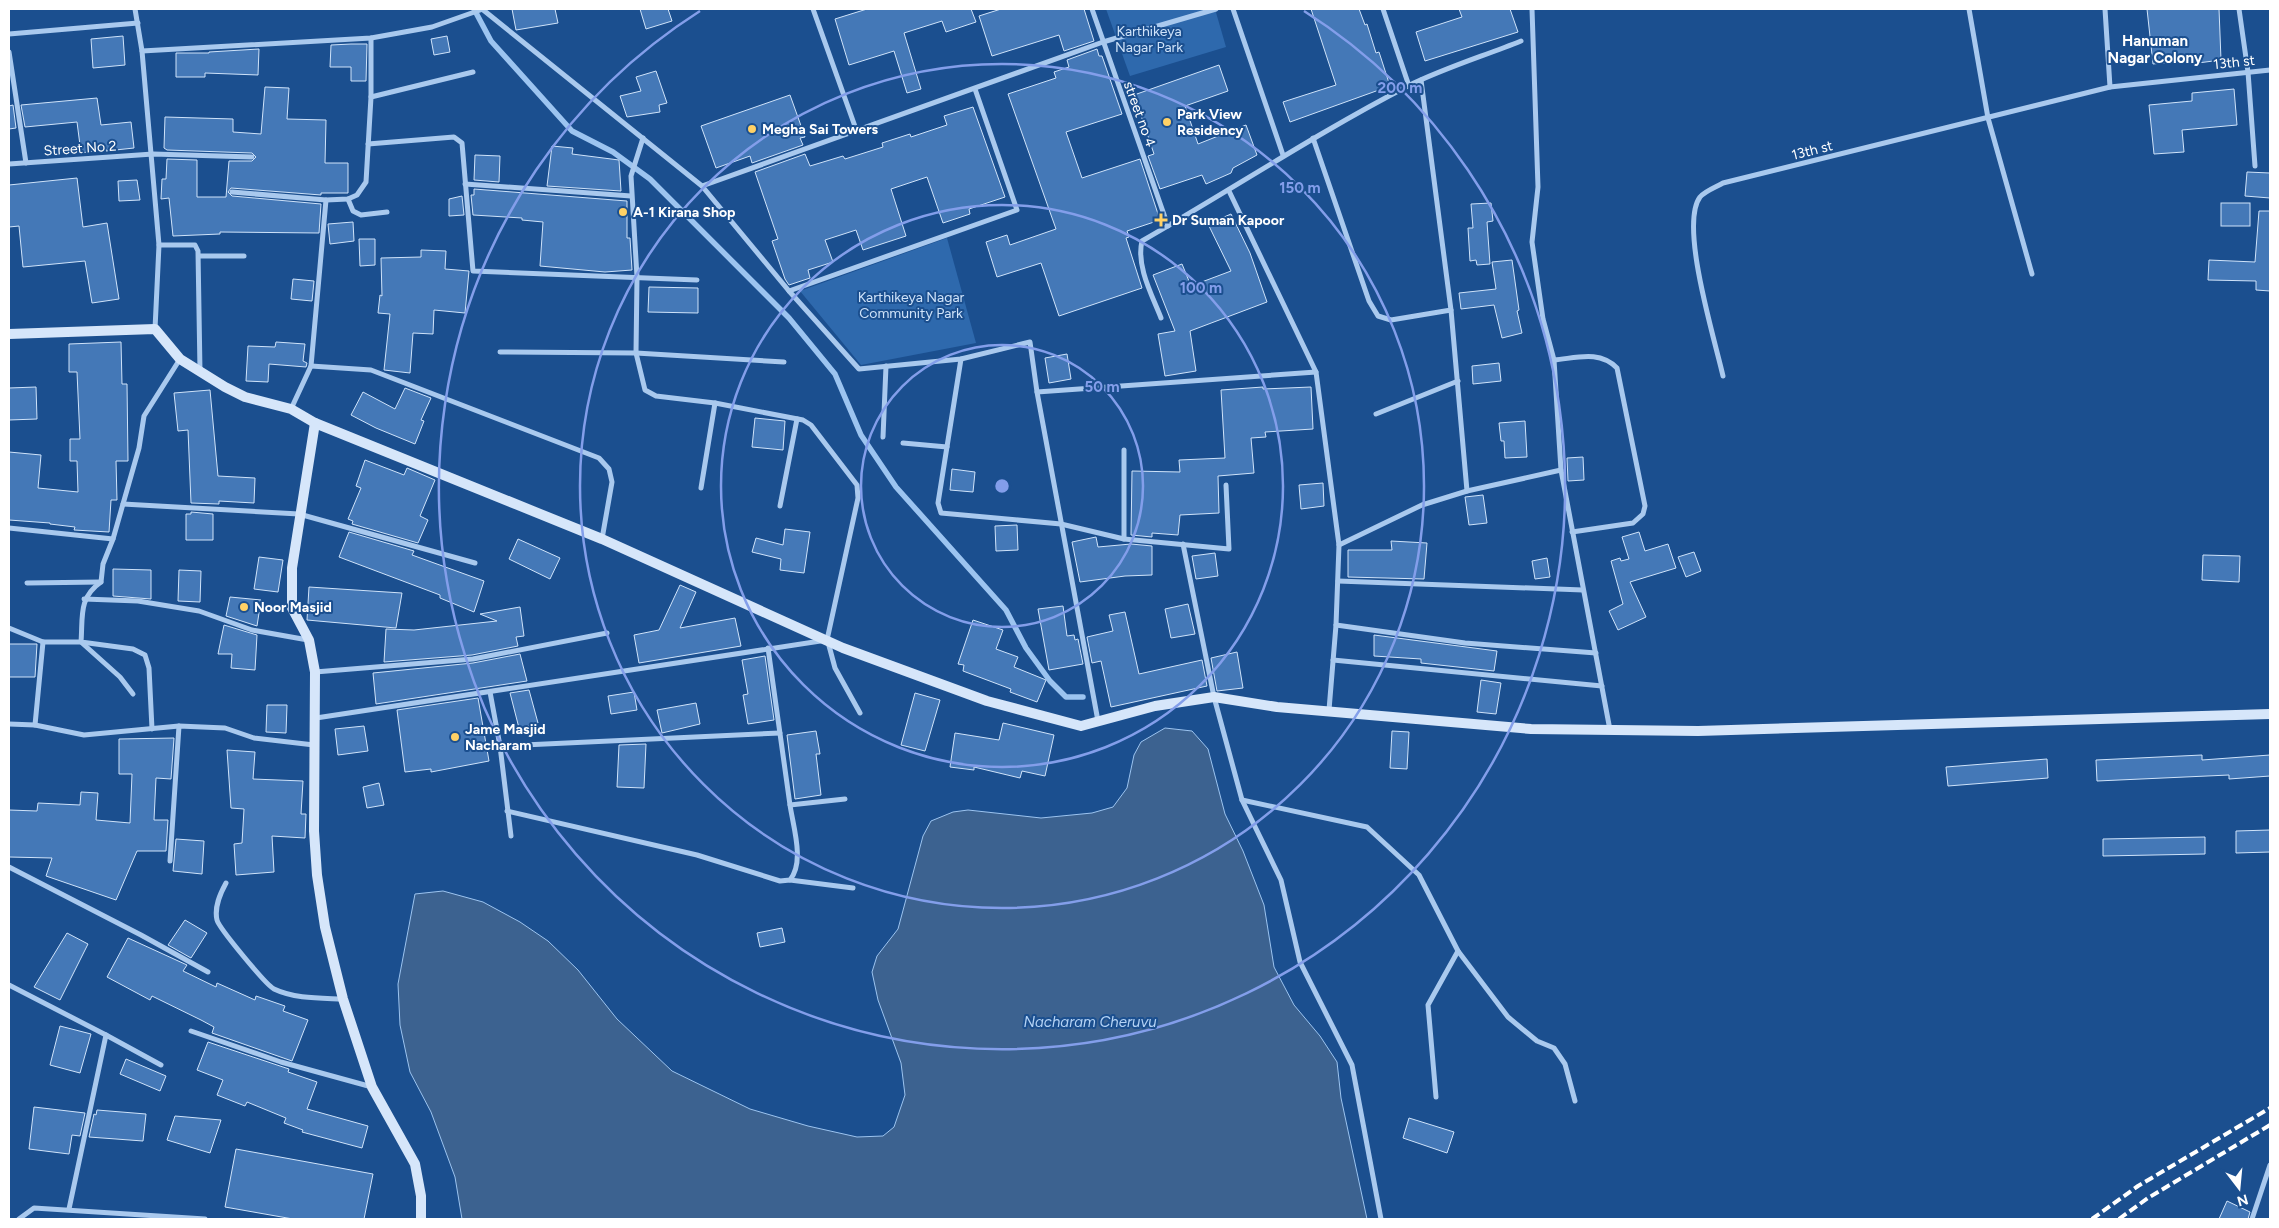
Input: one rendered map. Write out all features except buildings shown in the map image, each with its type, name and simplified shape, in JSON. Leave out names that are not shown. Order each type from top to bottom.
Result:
[{"type":"street","points":[[135,9],[142,50],[159,245],[155,328],[180,358],[245,398],[291,410],[315,423],[602,539],[842,648],[987,701],[1081,726],[1155,706],[1214,697],[1277,707],[1329,710],[1531,730],[1698,731],[2270,714]]},
{"type":"street","points":[[142,50],[371,38],[432,28],[482,9],[702,186],[789,291],[858,369],[961,360],[1030,342],[1037,392],[1098,721]]},
{"type":"street","points":[[814,9],[857,132]]},
{"type":"street","name":"street no 4","points":[[1092,9],[1168,226]]},
{"type":"street","points":[[702,186],[857,132],[1103,42],[1216,9]]},
{"type":"street","points":[[1233,9],[1283,155]]},
{"type":"street","points":[[1383,9],[1408,86]]},
{"type":"street","points":[[1532,9],[1538,187],[1532,242],[1543,319],[1554,360],[1561,470],[1610,730]]},
{"type":"street","points":[[1969,9],[1988,118],[2032,274]]},
{"type":"street","points":[[2105,9],[2110,87]]},
{"type":"street","points":[[2239,9],[2248,72],[2255,166]]},
{"type":"street","points":[[9,34],[138,24]]},
{"type":"street","points":[[232,192],[326,200],[348,200],[357,195],[366,182],[371,97],[371,38]]},
{"type":"street","points":[[1161,318],[1139,253],[1142,241],[1229,191],[1283,155],[1408,86],[1521,41]]},
{"type":"street","points":[[9,52],[26,163]]},
{"type":"street","name":"13th st","points":[[1723,376],[1693,244],[1694,210],[1701,196],[1723,183],[2110,87],[2270,70]]},
{"type":"street","points":[[371,97],[474,72]]},
{"type":"street","points":[[1421,80],[1451,310],[1467,491]]},
{"type":"street","points":[[789,291],[1017,210],[975,89]]},
{"type":"street","points":[[368,144],[454,137],[459,139],[462,143],[473,271],[697,280]]},
{"type":"street","points":[[643,138],[631,176],[631,196],[637,277],[636,353],[645,390],[656,396],[715,403],[797,419],[811,425],[857,485],[858,498],[827,640],[835,668],[860,713]]},
{"type":"street","points":[[1313,138],[1369,301],[1378,316],[1391,320],[1451,310]]},
{"type":"street","name":"Street No 2","points":[[9,164],[152,154],[252,157]]},
{"type":"street","points":[[465,184],[631,196]]},
{"type":"street","points":[[1229,191],[1316,372],[1339,545],[1336,625],[1329,710]]},
{"type":"street","points":[[291,410],[311,366],[326,200]]},
{"type":"street","points":[[348,200],[353,211],[361,214],[387,212]]},
{"type":"street","points":[[159,245],[195,245],[200,256],[200,371]]},
{"type":"street","points":[[200,256],[244,256]]},
{"type":"street","points":[[9,334],[155,328]]},
{"type":"street","points":[[500,352],[636,353],[784,362]]},
{"type":"street","points":[[1554,360],[1592,356],[1608,359],[1618,368],[1645,506],[1643,514],[1633,523],[1572,532]]},
{"type":"street","points":[[81,642],[84,599],[101,582],[103,564],[113,539],[139,448],[144,416],[180,358]]},
{"type":"street","points":[[961,360],[938,508],[941,513],[1061,524],[1124,538],[1229,549],[1226,485]]},
{"type":"street","points":[[311,366],[371,370],[599,458],[609,469],[612,482],[602,539]]},
{"type":"street","points":[[883,437],[886,366]]},
{"type":"street","points":[[1037,392],[1316,372]]},
{"type":"street","points":[[1376,414],[1458,381]]},
{"type":"street","points":[[701,488],[715,403]]},
{"type":"street","points":[[780,506],[797,419]]},
{"type":"street","points":[[315,423],[299,514],[292,568],[292,608],[309,640],[316,672],[314,831],[317,875],[325,927],[343,999],[372,1087],[415,1164],[421,1196],[421,1219]]},
{"type":"street","points":[[903,443],[947,447]]},
{"type":"street","points":[[1124,450],[1124,538]]},
{"type":"street","points":[[1339,545],[1422,505],[1467,491],[1561,470]]},
{"type":"street","points":[[123,504],[299,514],[475,563]]},
{"type":"street","points":[[9,528],[113,539]]},
{"type":"street","points":[[1183,544],[1214,697],[1242,800],[1281,880],[1300,962],[1352,1065],[1381,1219]]},
{"type":"street","points":[[1338,581],[1583,590]]},
{"type":"street","points":[[27,583],[101,582]]},
{"type":"street","points":[[84,599],[138,601],[199,611],[252,630],[309,640]]},
{"type":"street","points":[[1336,625],[1465,643],[1596,653]]},
{"type":"street","points":[[9,628],[43,642],[81,642],[133,649],[145,655],[149,668],[152,729]]},
{"type":"street","points":[[316,672],[473,660],[607,633]]},
{"type":"street","points":[[316,718],[827,640]]},
{"type":"street","points":[[35,725],[43,642]]},
{"type":"street","points":[[81,642],[120,677],[133,694]]},
{"type":"street","points":[[768,648],[796,852],[796,873],[790,880]]},
{"type":"street","points":[[1333,660],[1602,686]]},
{"type":"street","points":[[490,692],[500,746],[511,836]]},
{"type":"street","points":[[9,724],[35,725],[84,735],[179,726],[225,728],[254,738],[314,745]]},
{"type":"street","points":[[170,861],[179,726]]},
{"type":"street","points":[[500,746],[780,733]]},
{"type":"street","points":[[790,805],[845,799]]},
{"type":"street","points":[[1242,800],[1367,827],[1419,875],[1458,950],[1508,1017],[1537,1041],[1554,1048],[1565,1064],[1575,1101]]},
{"type":"street","points":[[507,811],[697,855],[780,881],[790,880],[853,888]]},
{"type":"street","points":[[9,867],[208,972]]},
{"type":"street","points":[[226,883],[218,897],[218,921],[245,958],[272,988],[294,996],[343,999]]},
{"type":"street","points":[[1436,1097],[1428,1005],[1458,950]]},
{"type":"street","points":[[9,985],[161,1065]]},
{"type":"street","points":[[191,1030],[281,1062],[372,1087]]},
{"type":"street","points":[[69,1209],[106,1035]]},
{"type":"street","points":[[2252,1219],[2270,1165]]},
{"type":"street","points":[[19,1219],[34,1208],[69,1209],[110,1216],[205,1219]]},
{"type":"green space","name":"Karthikeya Nagar Park","points":[[1106,9],[1215,9],[1226,47],[1130,76]]},
{"type":"green space","name":"Karthikeya Nagar Community Park","points":[[947,238],[976,343],[861,365],[800,291]]},
{"type":"water","name":"Nacharam Cheruvu","points":[[1165,728],[1192,731],[1208,749],[1225,814],[1243,851],[1264,905],[1274,967],[1294,1005],[1320,1036],[1337,1062],[1341,1098],[1367,1219],[462,1219],[455,1177],[431,1112],[410,1072],[400,1025],[398,984],[415,894],[443,891],[483,902],[520,922],[548,941],[578,970],[617,1019],[672,1071],[750,1109],[808,1126],[857,1137],[883,1136],[894,1127],[905,1095],[901,1063],[878,1000],[872,972],[877,956],[898,929],[923,836],[931,821],[953,812],[968,810],[1041,818],[1092,813],[1113,807],[1127,788],[1134,755],[1141,742]]},
{"type":"waterway","points":[[474,9],[491,41],[572,131],[613,152],[650,179],[789,318],[835,374],[861,435],[896,487],[1006,610],[1026,648],[1050,681],[1066,697],[1083,697]]},
{"type":"railway","points":[[2092,1219],[2138,1186],[2270,1108]]},
{"type":"railway","points":[[2119,1219],[2148,1198],[2270,1125]]},
{"type":"place","name":"Park View Residency","points":[[1167,122]]},
{"type":"place","name":"Megha Sai Towers","points":[[752,129]]},
{"type":"place","name":"A-1 Kirana Shop","points":[[623,212]]},
{"type":"place","name":"Dr Suman Kapoor","points":[[1161,220]]},
{"type":"place","name":"Noor Masjid","points":[[244,607]]},
{"type":"place","name":"Jame Masjid Nacharam","points":[[455,737]]},
{"type":"district","name":"Hanuman Nagar Colony","points":[[2155,50]]}]
